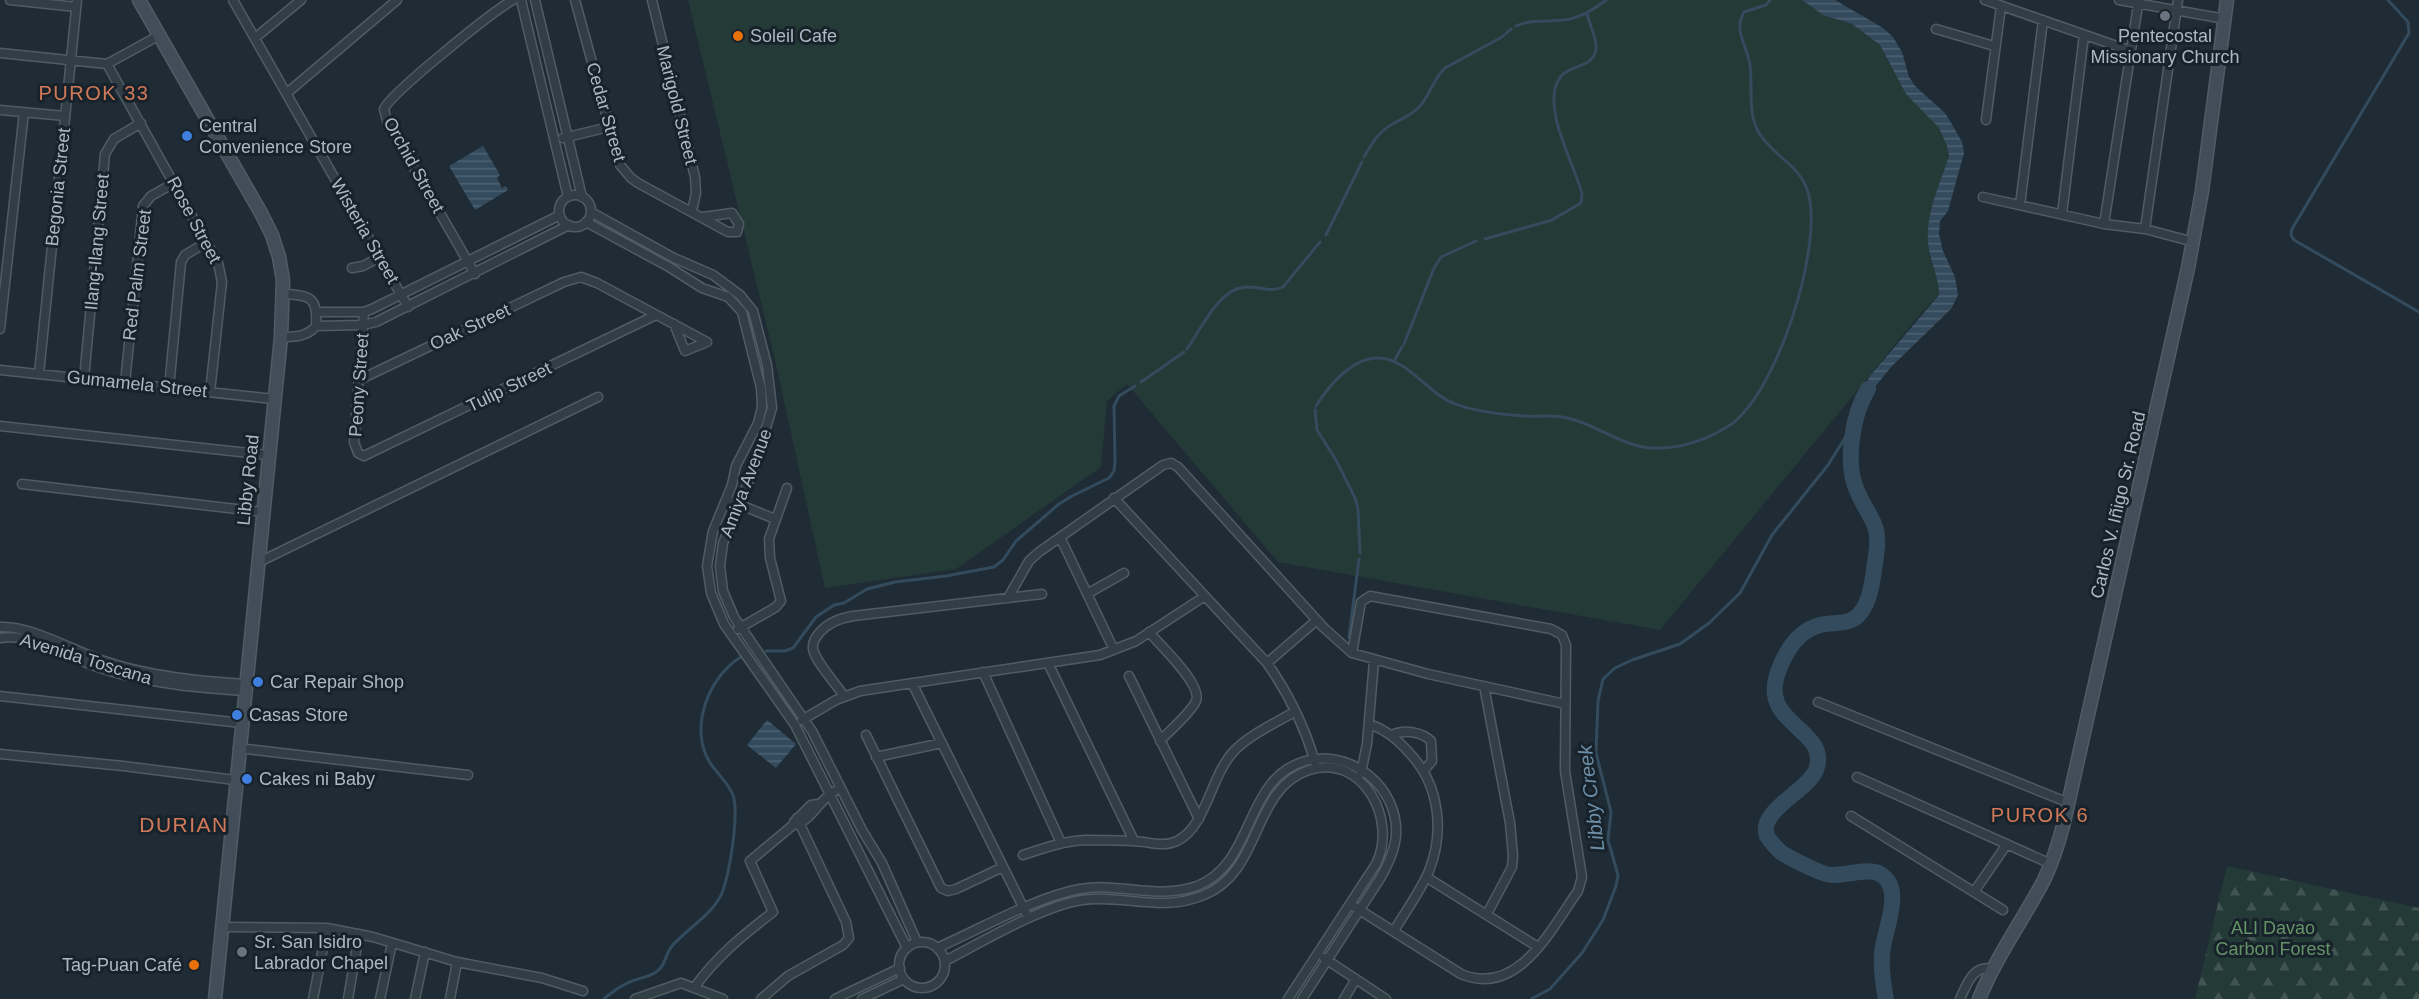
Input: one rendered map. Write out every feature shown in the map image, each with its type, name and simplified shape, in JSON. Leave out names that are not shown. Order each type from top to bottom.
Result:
[{"type":"main road","name":"Libby Road","points":[[139,0],[261,213],[279,257],[283,294],[281,337],[244,687],[215,999]]},
{"type":"main road","name":"Carlos V. Iñigo Sr. Road","points":[[1979,999],[2051,864],[2068,803],[2175,335],[2194,242],[2228,0]]},
{"type":"street","points":[[10,0],[77,3]]},
{"type":"street","name":"Wisteria Street","points":[[233,0],[408,307]]},
{"type":"street","points":[[255,38],[301,0]]},
{"type":"street","points":[[287,93],[397,0]]},
{"type":"street","name":"Orchid Street","points":[[475,274],[380,109],[456,44],[513,0]]},
{"type":"street","points":[[521,0],[568,197]]},
{"type":"street","points":[[535,0],[582,197]]},
{"type":"street","name":"Cedar Street","points":[[575,0],[616,157],[624,172],[638,183],[702,217]]},
{"type":"street","name":"Marigold Street","points":[[652,0],[695,177],[696,193],[692,211]]},
{"type":"street","points":[[1985,0],[2131,51]]},
{"type":"street","points":[[2119,0],[2225,19]]},
{"type":"street","points":[[2145,229],[2178,0]]},
{"type":"street","name":"Begonia Street","points":[[39,374],[77,3]]},
{"type":"street","points":[[2104,224],[2131,51],[2134,3]]},
{"type":"street","points":[[1986,120],[2001,6]]},
{"type":"street","points":[[2020,205],[2043,20]]},
{"type":"street","points":[[1936,29],[1994,46]]},
{"type":"street","points":[[2062,214],[2084,35]]},
{"type":"street","points":[[0,53],[107,64],[158,36]]},
{"type":"street","name":"Rose Street","points":[[107,64],[218,264],[222,282],[210,392]]},
{"type":"street","points":[[0,110],[65,116]]},
{"type":"street","points":[[0,329],[24,112]]},
{"type":"street","name":"Ilang-Ilang Street","points":[[84,379],[105,154],[114,139],[141,123]]},
{"type":"street","points":[[555,140],[609,127]]},
{"type":"street","name":"Red Palm Street","points":[[125,383],[143,206],[152,196],[174,183]]},
{"type":"street","points":[[1983,196],[2104,224],[2145,229],[2194,242]]},
{"type":"street","points":[[281,337],[305,334],[316,326],[363,325],[376,322],[569,225],[578,226],[586,222],[591,212],[588,201],[582,197],[568,197],[560,206],[560,215],[569,225]]},
{"type":"street","name":"Amiya Avenue","points":[[591,212],[680,262],[713,275],[755,316],[772,387],[772,408],[740,456],[713,531],[707,566],[715,604],[730,633],[795,725],[907,948]]},
{"type":"street","points":[[317,312],[364,312],[560,215]]},
{"type":"street","points":[[586,222],[675,270],[702,288],[742,304]]},
{"type":"street","points":[[169,388],[182,262],[188,253],[207,242]]},
{"type":"street","points":[[352,268],[363,266],[380,257]]},
{"type":"street","points":[[675,270],[680,262]]},
{"type":"street","name":"Oak Street","points":[[359,380],[564,282],[581,277],[597,283],[656,315]]},
{"type":"street","points":[[283,294],[306,296],[314,302],[317,312],[316,326]]},
{"type":"street","name":"Peony Street","points":[[361,455],[356,450],[354,442],[364,312]]},
{"type":"street","points":[[656,315],[674,324]]},
{"type":"street","name":"Tulip Street","points":[[361,455],[370,454],[656,315]]},
{"type":"street","name":"Gumamela Street","points":[[0,370],[274,399]]},
{"type":"street","points":[[257,563],[598,397]]},
{"type":"street","name":"Amiya Avenue","points":[[763,424],[754,468],[725,533],[720,566],[726,600],[741,627],[805,719],[862,830],[879,856],[917,942]]},
{"type":"street","points":[[0,426],[268,455]]},
{"type":"street","points":[[1008,598],[1029,561],[1163,465],[1175,464],[1317,620],[1352,653],[1374,661],[1565,704]]},
{"type":"street","points":[[22,484],[262,512]]},
{"type":"street","points":[[730,633],[776,607],[781,601],[769,539],[787,488]]},
{"type":"street","points":[[1114,498],[1267,663],[1294,712],[1317,769]]},
{"type":"street","points":[[726,499],[775,519]]},
{"type":"street","points":[[1060,537],[1114,650]]},
{"type":"street","points":[[1087,594],[1124,573]]},
{"type":"street","points":[[844,696],[816,656],[813,647],[820,632],[834,621],[853,616],[1042,594]]},
{"type":"street","points":[[795,725],[844,696],[860,691],[1090,657],[1114,650],[1149,632],[1205,596]]},
{"type":"street","points":[[1350,904],[1461,974],[1480,981],[1501,976],[1526,963],[1578,891],[1582,877],[1565,771],[1566,645],[1562,635],[1551,629],[1370,596],[1361,602],[1352,653]]},
{"type":"street","points":[[1267,663],[1317,620]]},
{"type":"street","name":"Avenida Toscana","points":[[0,627],[31,631],[54,645]]},
{"type":"street","points":[[1149,632],[1191,680],[1200,694],[1192,707],[1160,741]]},
{"type":"street","name":"Avenida Toscana","points":[[0,638],[30,639],[54,645],[143,675],[244,687]]},
{"type":"street","points":[[1358,779],[1362,770],[1370,724],[1374,661]]},
{"type":"street","points":[[1048,663],[1134,841]]},
{"type":"street","points":[[982,672],[1061,843]]},
{"type":"street","points":[[1129,676],[1199,819]]},
{"type":"street","points":[[912,683],[1029,919]]},
{"type":"street","points":[[1484,686],[1510,823],[1513,856],[1512,867],[1487,915]]},
{"type":"street","points":[[0,696],[241,723]]},
{"type":"street","points":[[1818,702],[2068,803]]},
{"type":"street","points":[[1023,855],[1061,843],[1134,841],[1165,844],[1177,841],[1195,827],[1210,789],[1233,752],[1247,740],[1294,712]]},
{"type":"street","points":[[1370,724],[1392,735],[1424,770],[1435,802],[1438,825],[1426,877],[1394,932]]},
{"type":"street","points":[[1392,735],[1403,732],[1424,736],[1431,741],[1432,761],[1424,770]]},
{"type":"street","points":[[866,735],[935,879],[944,893],[1003,867]]},
{"type":"street","points":[[876,757],[942,743]]},
{"type":"street","points":[[238,748],[468,775]]},
{"type":"street","points":[[0,754],[235,780]]},
{"type":"street","points":[[938,948],[1049,898],[1081,889],[1167,892],[1183,890],[1209,879],[1228,863],[1236,852],[1260,799],[1272,781],[1287,768],[1314,759],[1342,760],[1362,770],[1384,794],[1391,809],[1396,833],[1395,845],[1387,867],[1302,999]]},
{"type":"street","points":[[945,961],[1029,919],[1082,900],[1168,904],[1206,895],[1228,879],[1239,867],[1269,804],[1281,787],[1299,774],[1325,767],[1340,770],[1358,779],[1368,789],[1380,808],[1383,820],[1383,845],[1376,864],[1288,999]]},
{"type":"street","points":[[1857,777],[2051,864]]},
{"type":"street","points":[[694,987],[727,948],[773,912],[750,861],[796,822],[816,811],[818,804],[831,793],[841,788]]},
{"type":"street","points":[[1851,816],[2003,910]]},
{"type":"street","points":[[761,999],[788,976],[852,939],[846,922],[796,822]]},
{"type":"street","points":[[1974,892],[2007,844]]},
{"type":"street","points":[[1426,877],[1538,947]]},
{"type":"street","points":[[221,927],[327,928],[359,934],[457,962],[542,978],[582,991]]},
{"type":"street","points":[[313,999],[327,928]]},
{"type":"street","points":[[348,999],[359,934]]},
{"type":"street","points":[[917,942],[928,942],[938,948],[945,961],[942,975],[932,986],[917,987],[904,979],[900,968],[901,957],[907,948],[917,942]]},
{"type":"street","points":[[380,999],[392,943]]},
{"type":"street","points":[[415,999],[425,952]]},
{"type":"street","points":[[1317,954],[1386,999]]},
{"type":"street","points":[[450,999],[457,962]]},
{"type":"street","points":[[835,999],[900,968]]},
{"type":"street","points":[[1960,999],[1975,972],[1983,968],[1993,969]]},
{"type":"street","points":[[862,999],[904,979]]},
{"type":"street","points":[[1344,999],[1356,979]]},
{"type":"street","points":[[636,999],[677,983],[694,987],[723,999]]},
{"type":"green space","points":[[688,0],[1802,0],[1823,15],[1852,24],[1880,45],[1889,63],[1939,128],[1949,157],[1933,203],[1928,238],[1939,295],[1922,312],[1660,630],[1278,562],[1127,384],[1107,401],[1101,467],[956,569],[825,588],[775,360]]},
{"type":"green space","name":"ALI Davao Carbon Forest","points":[[2227,866],[2419,908],[2419,999],[2195,999]]},
{"type":"water","points":[[1802,0],[1835,0],[1883,28],[1893,37],[1902,52],[1909,77],[1916,87],[1945,113],[1962,142],[1964,153],[1948,211],[1940,221],[1939,234],[1943,251],[1955,277],[1958,295],[1951,309],[1891,367],[1857,409],[1869,377],[1939,295],[1929,248],[1928,230],[1934,198],[1949,156],[1939,128],[1906,94],[1880,45],[1852,24],[1823,15]]},
{"type":"water","points":[[483,146],[500,175],[497,178],[502,188],[506,186],[508,190],[475,210],[449,166]]},
{"type":"water","points":[[767,720],[796,744],[776,768],[747,745]]},
{"type":"waterway","points":[[1516,26],[1575,18],[1606,0]]},
{"type":"waterway","points":[[1316,406],[1335,381],[1351,367],[1369,359],[1379,358],[1399,364],[1435,392],[1460,406],[1498,414],[1557,416],[1572,419],[1626,442],[1646,447],[1670,447],[1706,438],[1727,427],[1745,411],[1763,386],[1792,319],[1809,247],[1811,216],[1808,192],[1804,183],[1793,168],[1765,141],[1753,117],[1750,65],[1740,23],[1744,12],[1766,5],[1770,0]]},
{"type":"waterway","points":[[2388,0],[2408,22],[2409,33],[2292,229],[2291,235],[2294,240],[2419,312]]},
{"type":"waterway","points":[[1485,239],[1552,220],[1581,203],[1582,194],[1561,136],[1554,105],[1559,79],[1568,71],[1591,60],[1594,55],[1595,40],[1587,13]]},
{"type":"waterway","points":[[1364,157],[1382,131],[1419,107],[1445,68],[1502,37],[1511,29]]},
{"type":"waterway","points":[[1326,235],[1362,162]]},
{"type":"waterway","points":[[1404,344],[1434,268],[1441,257],[1476,241]]},
{"type":"waterway","points":[[1187,349],[1212,311],[1227,294],[1246,287],[1269,289],[1283,287],[1320,242]]},
{"type":"waterway","points":[[1394,361],[1402,347]]},
{"type":"waterway","points":[[1141,382],[1184,352]]},
{"type":"waterway","points":[[766,651],[785,651],[793,648],[816,617],[834,605],[844,603],[867,589],[895,582],[994,567],[1003,560],[1016,541],[1059,504],[1109,478],[1114,471],[1115,463],[1114,406],[1119,396],[1135,386]]},
{"type":"waterway","points":[[1868,389],[1854,426],[1851,469],[1858,493],[1876,529],[1876,556],[1870,593],[1857,617],[1847,622],[1820,625],[1805,632],[1792,644],[1780,667],[1775,692],[1778,706],[1786,717],[1806,735],[1814,745],[1818,756],[1816,770],[1811,778],[1776,809],[1766,827],[1767,836],[1780,852],[1814,869],[1831,875],[1869,871],[1880,874],[1888,881],[1892,900],[1882,954],[1886,999]]},
{"type":"waterway","points":[[1315,410],[1317,430],[1336,460],[1355,498],[1358,509],[1360,553]]},
{"type":"waterway","name":"Libby Creek","points":[[1531,999],[1550,989],[1582,953],[1603,920],[1616,886],[1618,875],[1608,840],[1611,812],[1596,753],[1598,701],[1603,679],[1615,668],[1632,660],[1680,644],[1709,623],[1740,593],[1772,535],[1828,465],[1855,422]]},
{"type":"waterway","points":[[1349,637],[1359,559]]},
{"type":"waterway","points":[[604,999],[623,985],[650,975],[659,969],[672,946],[706,915],[722,893],[732,846],[735,819],[734,798],[730,788],[709,761],[703,748],[702,718],[706,703],[720,676],[741,657]]},
{"type":"place","name":"Pentecostal Missionary Church","points":[[2165,16]]},
{"type":"place","name":"Soleil Cafe","points":[[738,36]]},
{"type":"place","name":"Central Convenience Store","points":[[187,136]]},
{"type":"place","name":"Car Repair Shop","points":[[258,682]]},
{"type":"place","name":"Casas Store","points":[[237,715]]},
{"type":"place","name":"Cakes ni Baby","points":[[247,779]]},
{"type":"place","name":"Sr. San Isidro Labrador Chapel","points":[[242,952]]},
{"type":"place","name":"Tag-Puan Café","points":[[194,965]]},
{"type":"district","name":"PUROK 33","points":[[94,93]]},
{"type":"district","name":"PUROK 6","points":[[2040,815]]},
{"type":"district","name":"DURIAN","points":[[184,825]]}]
